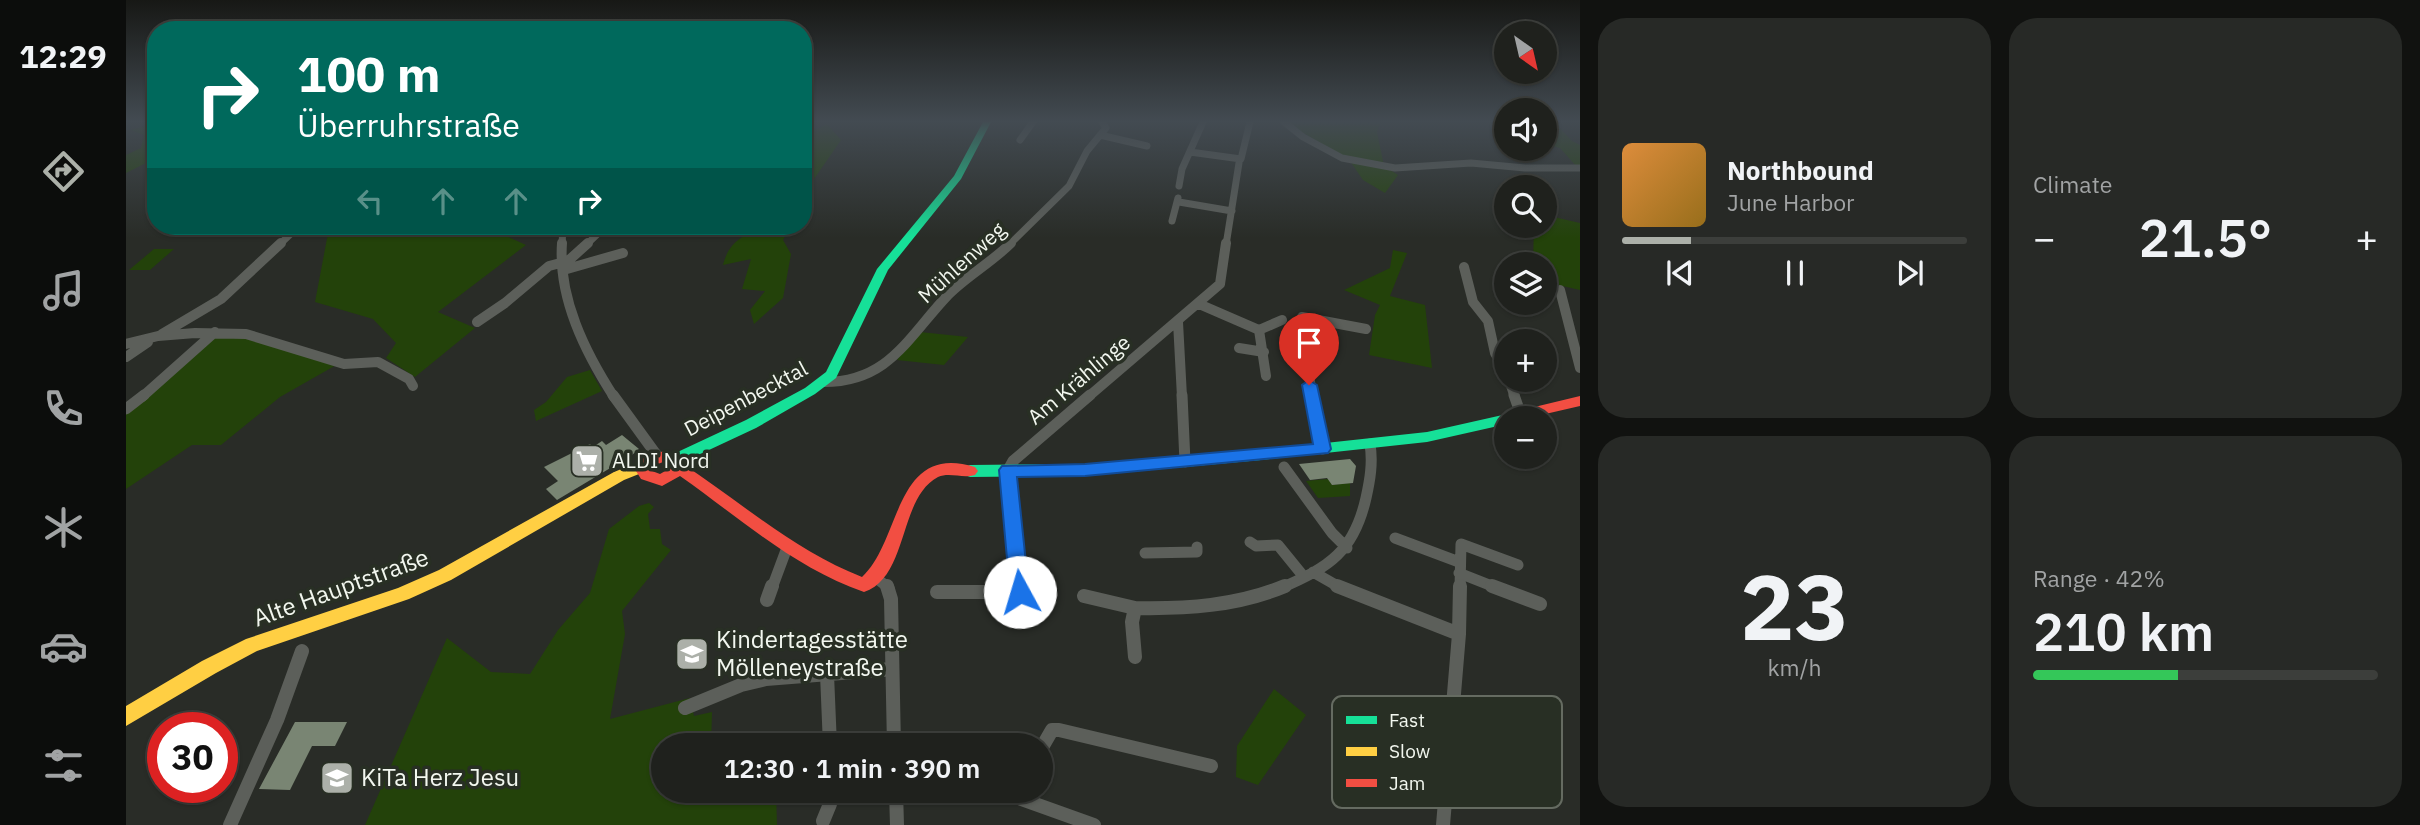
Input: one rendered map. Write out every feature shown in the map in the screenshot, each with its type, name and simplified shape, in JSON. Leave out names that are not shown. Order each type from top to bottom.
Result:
[{"type":"main road","name":"Deipenbecktal","points":[[673,468],[824,382],[831,375],[883,269],[902,242],[958,177],[967,160]]},
{"type":"main road","points":[[1557,406],[1580,401]]},
{"type":"main road","points":[[673,468],[656,480],[645,471],[658,457],[788,545],[864,585],[876,578],[897,528],[916,491],[929,474],[946,470],[1085,470],[1185,462],[1370,444],[1450,433],[1494,422]]},
{"type":"main road","name":"Alte Hauptstraße","points":[[126,717],[209,667],[252,645],[403,594],[445,575],[608,483],[645,471]]},
{"type":"street","name":"Mühlenweg","points":[[824,382],[839,382],[868,375],[891,361],[950,293],[993,261],[1069,186],[1082,160]]},
{"type":"street","points":[[1179,186],[1186,160]]},
{"type":"street","points":[[1355,160],[1409,170],[1478,163],[1525,168],[1580,168]]},
{"type":"street","name":"Am Krählinge","points":[[1008,470],[1013,461],[1220,285],[1239,163]]},
{"type":"street","points":[[1172,221],[1178,200],[1232,211]]},
{"type":"street","points":[[126,357],[221,299],[289,235]]},
{"type":"street","points":[[562,235],[560,268],[575,325],[597,369],[658,457]]},
{"type":"street","points":[[560,268],[596,235]]},
{"type":"street","points":[[477,322],[505,303],[541,272],[617,258]]},
{"type":"street","points":[[1464,267],[1473,302],[1488,321],[1494,348]]},
{"type":"street","points":[[1560,290],[1580,368]]},
{"type":"street","points":[[1199,304],[1259,330]]},
{"type":"street","points":[[1322,449],[1309,385],[1302,317],[1366,329]]},
{"type":"street","points":[[1259,330],[1270,322],[1282,320]]},
{"type":"street","points":[[1178,322],[1185,462]]},
{"type":"street","points":[[1259,330],[1266,376]]},
{"type":"street","points":[[126,409],[158,386],[215,332]]},
{"type":"street","points":[[126,344],[159,336],[215,332],[265,338],[344,364],[378,362],[409,379],[414,386]]},
{"type":"street","points":[[1239,348],[1264,352]]},
{"type":"street","points":[[1084,596],[1135,608],[1209,607],[1263,595],[1309,575],[1347,548],[1362,514],[1371,474],[1373,457],[1370,444]]},
{"type":"street","points":[[1284,467],[1332,533],[1347,548]]},
{"type":"street","points":[[1008,470],[1020,592]]},
{"type":"street","points":[[1395,537],[1540,604]]},
{"type":"street","points":[[1250,542],[1256,546],[1278,545],[1309,575],[1459,634]]},
{"type":"street","points":[[1454,696],[1459,634],[1461,544],[1518,565]]},
{"type":"street","points":[[767,600],[788,545]]},
{"type":"street","points":[[1145,553],[1188,554],[1197,552],[1197,547]]},
{"type":"street","points":[[876,578],[886,584],[890,592],[894,733]]},
{"type":"street","points":[[937,592],[1049,592]]},
{"type":"street","points":[[1135,608],[1132,622],[1135,657]]},
{"type":"street","points":[[230,825],[271,733],[302,651]]},
{"type":"street","points":[[685,708],[741,685],[766,679],[892,669]]},
{"type":"street","points":[[827,674],[829,733]]},
{"type":"street","points":[[1050,733],[1052,730],[1069,730],[1100,741],[1211,766]]},
{"type":"street","points":[[823,821],[830,803]]},
{"type":"street","points":[[896,803],[897,825]]},
{"type":"street","points":[[1042,803],[1094,825]]},
{"type":"green space","points":[[126,160],[147,160],[147,162],[126,173]]},
{"type":"green space","points":[[812,160],[827,160],[812,182]]},
{"type":"green space","points":[[1383,160],[1384,166],[1398,175],[1385,193],[1363,180],[1350,161]]},
{"type":"green space","points":[[1571,160],[1580,160],[1580,167],[1577,167]]},
{"type":"green space","points":[[1557,218],[1580,223],[1580,290],[1557,285],[1557,252],[1533,252],[1534,238],[1557,238]]},
{"type":"green space","points":[[328,235],[504,235],[526,245],[438,312],[475,328],[415,377],[386,358],[396,343],[373,319],[315,302]]},
{"type":"green space","points":[[748,235],[786,235],[783,240],[791,254],[783,298],[754,324],[750,310],[765,291],[742,289],[751,259],[723,265],[729,250]]},
{"type":"green space","points":[[154,249],[174,249],[150,270],[129,270]]},
{"type":"green space","points":[[1393,250],[1407,253],[1390,296],[1425,305],[1432,368],[1369,355],[1375,315],[1380,305],[1344,290],[1390,268]]},
{"type":"green space","points":[[920,332],[968,337],[944,365],[897,360]]},
{"type":"green space","points":[[216,333],[245,335],[338,364],[280,397],[221,445],[192,445],[126,489],[126,412]]},
{"type":"green space","points":[[590,370],[602,391],[536,421],[534,410],[546,402],[567,377]]},
{"type":"green space","points":[[1328,479],[1332,485],[1350,483],[1350,496],[1318,498],[1306,481]]},
{"type":"green space","points":[[649,503],[654,507],[648,514],[650,529],[660,529],[662,544],[671,550],[622,611],[625,634],[610,719],[690,698],[694,716],[712,712],[711,733],[651,733],[651,803],[776,803],[777,825],[365,825],[447,638],[491,672],[530,674],[558,630],[590,593],[609,529],[639,506]]},
{"type":"green space","points":[[1274,689],[1306,715],[1258,785],[1236,777],[1237,746]]},
{"type":"building","name":"ALDI Nord","points":[[622,435],[639,449],[632,455],[557,500],[546,489],[558,481],[544,467],[590,444],[593,447],[602,441],[606,445]]},
{"type":"building","points":[[1350,459],[1356,466],[1353,483],[1332,485],[1327,478],[1310,480],[1299,464]]},
{"type":"building","points":[[295,722],[347,722],[335,746],[312,746],[290,790],[259,789]]},
{"type":"traffic: fast","points":[[674,460],[751,424],[810,391],[831,375],[883,269],[958,177],[967,160]]},
{"type":"traffic: fast","points":[[970,471],[1085,470],[1261,455],[1427,437],[1494,422]]},
{"type":"traffic: slow","points":[[126,717],[209,667],[252,645],[403,594],[445,575],[619,476],[644,466]]},
{"type":"traffic: jam","points":[[1557,407],[1580,401]]},
{"type":"traffic: jam","points":[[664,456],[676,463],[674,473],[662,480],[646,475],[644,471],[647,462],[664,456]]},
{"type":"traffic: jam","points":[[677,467],[790,548],[838,575],[864,585],[876,574],[885,559],[906,507],[924,479],[941,470],[970,471]]},
{"type":"place","name":"ALDI Nord","points":[[587,461]]},
{"type":"place","name":"Kindertagesstätte Mölleneystraße","points":[[692,654]]},
{"type":"place","name":"KiTa Herz Jesu","points":[[337,778]]},
{"type":"route","points":[[1020,592],[1008,470],[1085,470],[1322,449],[1309,385]]}]
